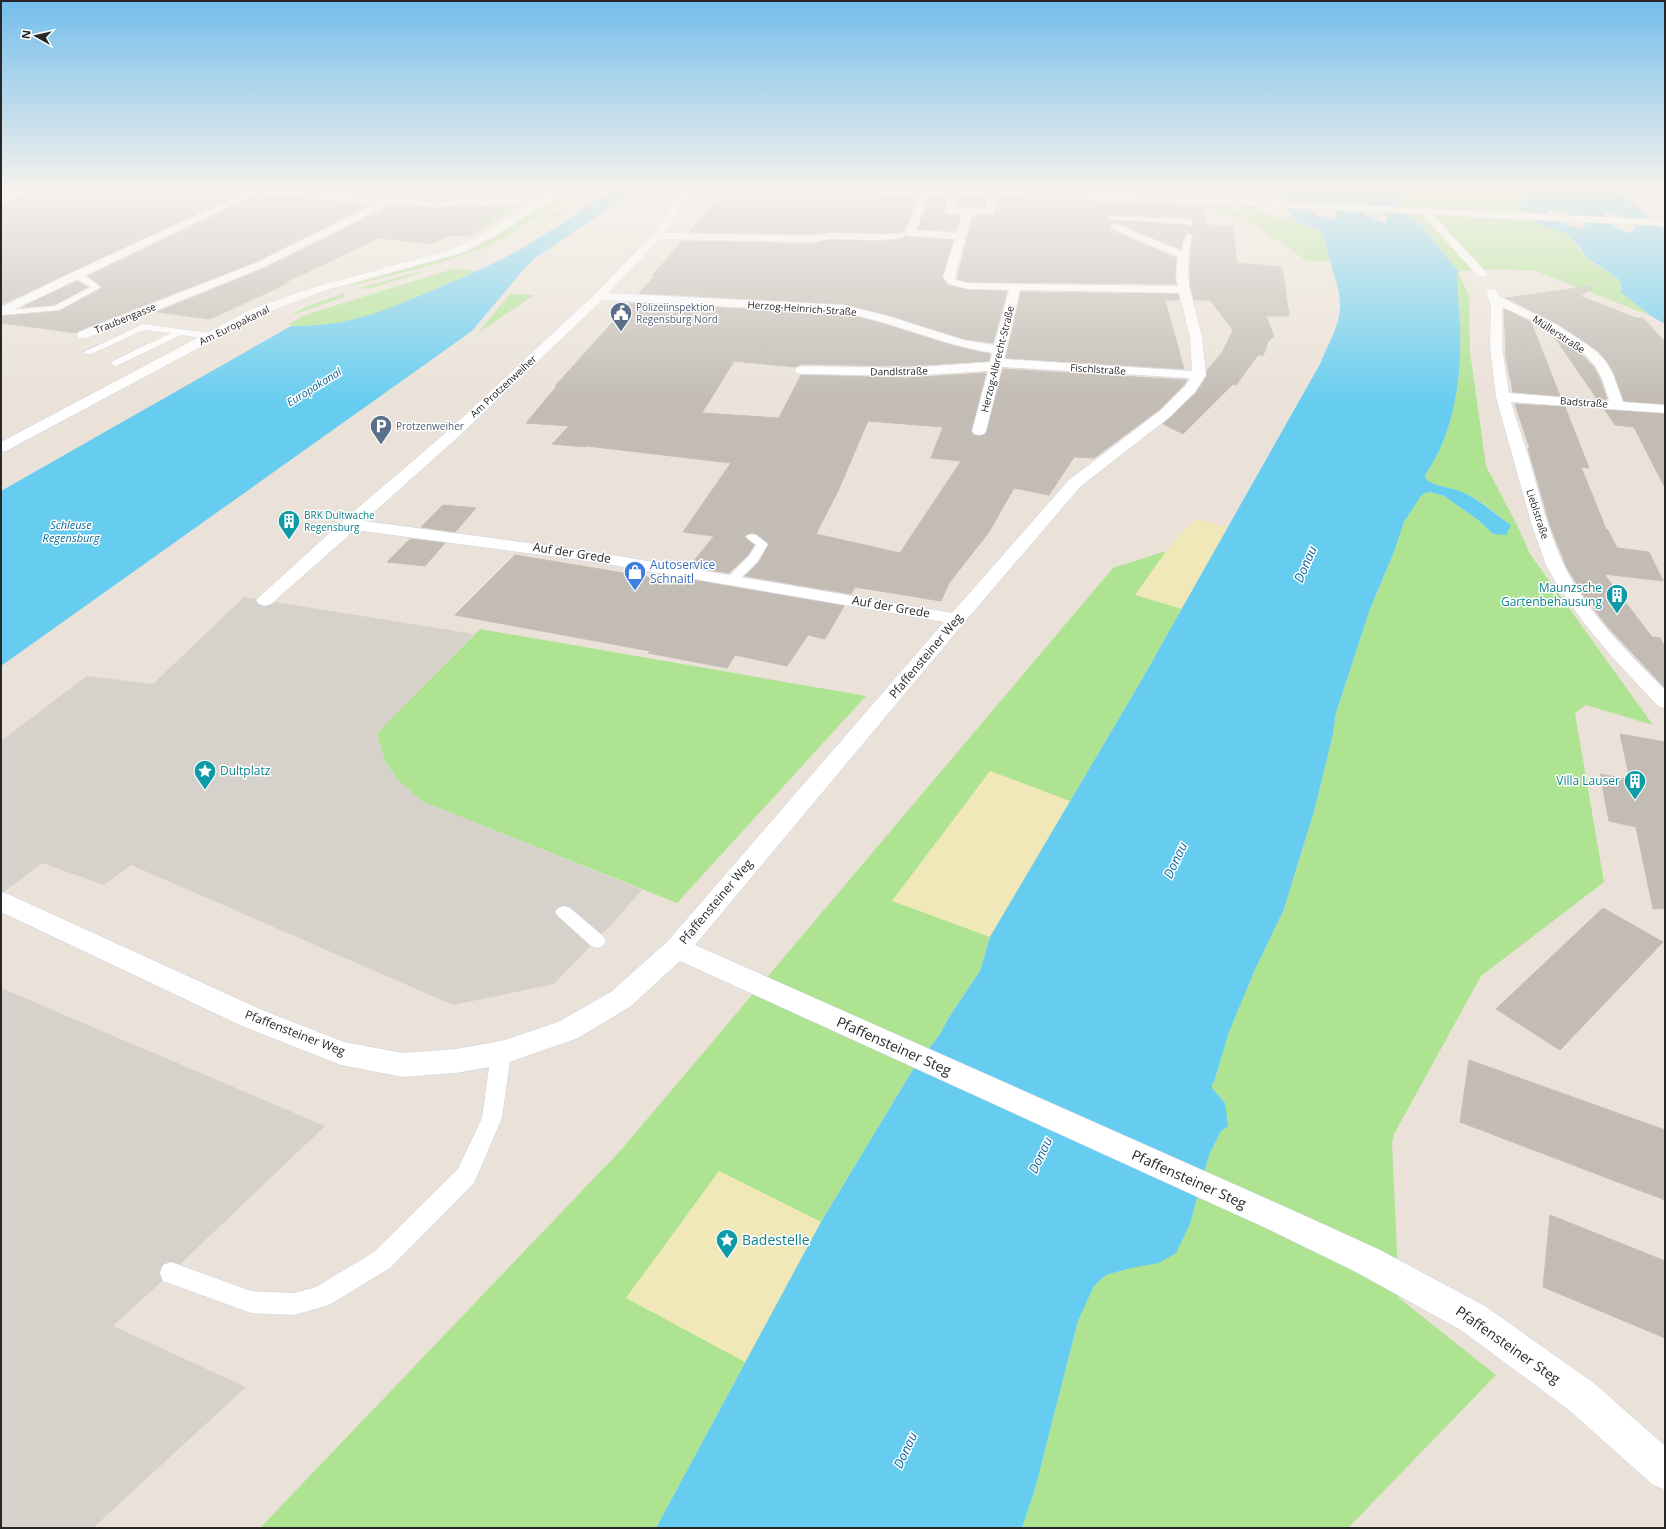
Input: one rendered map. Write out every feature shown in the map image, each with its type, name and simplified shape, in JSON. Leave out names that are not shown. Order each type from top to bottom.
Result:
[{"type":"street","points":[[1,313],[109,259]]},
{"type":"street","name":"Traubengasse","points":[[82,335],[271,259]]},
{"type":"street","name":"Am Europakanal","points":[[3,446],[256,312],[319,289],[427,259]]},
{"type":"street","name":"Am Protzenweiher","points":[[265,600],[453,434],[599,296],[634,259]]},
{"type":"street","points":[[954,259],[949,276],[952,282],[968,286],[1184,290]]},
{"type":"street","points":[[1183,259],[1181,272],[1184,290],[1195,331],[1199,375]]},
{"type":"street","points":[[1469,259],[1482,274]]},
{"type":"street","name":"Herzog-Albrecht-Straße","points":[[979,431],[1014,288]]},
{"type":"street","name":"Herzog-Heinrich-Straße","points":[[599,296],[844,309],[878,316],[981,348],[1000,350]]},
{"type":"street","name":"Lieblstraße","points":[[1495,296],[1495,328],[1503,397],[1533,502],[1556,565],[1582,608],[1665,702]]},
{"type":"street","name":"Müllerstraße","points":[[1495,296],[1552,327],[1589,353],[1599,362],[1608,377],[1617,405]]},
{"type":"street","name":"Fischlstraße","points":[[996,365],[1199,375]]},
{"type":"street","name":"Dandlstraße","points":[[802,370],[906,372],[996,365]]},
{"type":"street","name":"Pfaffensteiner Weg","points":[[1,901],[252,1018],[341,1053],[403,1065],[456,1061],[500,1053],[568,1030],[621,999],[677,948],[957,619],[1075,483],[1166,414],[1190,389],[1199,375]]},
{"type":"street","name":"Badstraße","points":[[1503,397],[1665,409]]},
{"type":"street","name":"Auf der Grede","points":[[350,524],[530,547],[733,580],[957,619]]},
{"type":"street","name":"Pfaffensteiner Steg","points":[[677,948],[1279,1219],[1368,1261],[1473,1318],[1582,1397],[1665,1471]]},
{"type":"lane","points":[[1,313],[56,308],[97,286],[81,278],[77,274]]},
{"type":"lane","points":[[88,352],[143,327],[210,336]]},
{"type":"lane","points":[[116,363],[180,332]]},
{"type":"lane","points":[[733,580],[754,558],[762,544],[752,537]]},
{"type":"lane","points":[[564,912],[597,940]]},
{"type":"lane","points":[[171,1273],[251,1302],[294,1304],[321,1297],[382,1260],[466,1176],[492,1118],[500,1053]]},
{"type":"green space","points":[[439,259],[451,259],[354,285],[353,284]]},
{"type":"green space","points":[[1305,259],[1330,259],[1330,261],[1307,261]]},
{"type":"green space","points":[[1449,259],[1589,259],[1619,280],[1623,294],[1651,316],[1536,271],[1495,269],[1458,271]]},
{"type":"green space","points":[[455,268],[476,271],[385,311],[361,318],[336,324],[312,326],[288,325],[305,315]]},
{"type":"green space","points":[[421,271],[424,272],[368,289],[359,288]]},
{"type":"green space","points":[[1458,271],[1469,296],[1470,352],[1486,466],[1518,527],[1530,554],[1653,725],[1586,705],[1575,713],[1604,882],[1481,976],[1394,1134],[1392,1143],[1399,1298],[1496,1375],[1348,1528],[1022,1528],[1035,1489],[1078,1321],[1094,1286],[1106,1275],[1131,1268],[1190,1224],[1209,1155],[1221,1131],[1226,1128],[1225,1103],[1212,1088],[1212,1084],[1229,1032],[1254,972],[1284,909],[1315,808],[1333,734],[1336,713],[1370,609],[1394,552],[1404,522],[1421,496],[1430,492],[1444,496],[1478,520],[1493,534],[1511,526],[1487,506],[1467,494],[1431,483],[1425,478],[1425,475],[1435,459],[1450,422],[1458,384],[1460,364],[1460,326]]},
{"type":"green space","points":[[344,293],[344,297],[289,316],[306,307]]},
{"type":"green space","points":[[510,294],[534,295],[478,333]]},
{"type":"green space","points":[[1166,551],[1209,561],[1141,681],[990,937],[980,971],[949,1017],[940,1034],[912,1071],[821,1222],[656,1528],[260,1528],[621,1150],[1113,568]]},
{"type":"green space","points":[[480,629],[866,696],[677,903],[421,801],[398,780],[384,760],[377,733]]},
{"type":"sand","points":[[1195,519],[1228,527],[1182,609],[1135,595],[1166,551]]},
{"type":"sand","points":[[990,771],[1070,801],[990,937],[892,901]]},
{"type":"sand","name":"Badestelle","points":[[719,1171],[821,1222],[745,1362],[626,1298]]},
{"type":"shaded area","name":"Dultplatz","points":[[244,597],[474,634],[377,733],[384,760],[398,780],[421,801],[642,890],[613,923],[554,984],[453,1005],[131,865],[104,885],[42,863],[1,894],[1,741],[87,676],[153,684]]},
{"type":"shaded area","points":[[1,988],[325,1126],[171,1273],[113,1326],[246,1387],[93,1528],[1,1528]]},
{"type":"water","name":"Schleuse Regensburg","points":[[501,259],[534,259],[472,331],[1,666],[1,491],[291,326],[329,324],[363,317],[431,291]]},
{"type":"water","name":"Donau","points":[[1330,259],[1449,259],[1458,271],[1460,364],[1458,384],[1450,422],[1435,459],[1425,475],[1425,478],[1431,483],[1467,494],[1511,525],[1506,535],[1493,534],[1478,520],[1444,496],[1430,492],[1421,496],[1404,522],[1394,552],[1370,609],[1336,713],[1333,734],[1315,808],[1284,909],[1254,972],[1229,1032],[1214,1082],[1212,1084],[1212,1088],[1225,1103],[1228,1126],[1221,1131],[1209,1155],[1190,1224],[1176,1253],[1159,1263],[1131,1268],[1106,1275],[1094,1286],[1078,1321],[1035,1489],[1022,1528],[656,1528],[821,1222],[912,1071],[940,1034],[949,1017],[980,971],[990,937],[1141,681],[1320,364],[1333,335],[1340,311],[1338,288]]},
{"type":"water","points":[[1589,259],[1665,259],[1665,324],[1651,316],[1623,294],[1620,291],[1622,289],[1619,280]]},
{"type":"building","points":[[1,259],[99,259],[1,305]]},
{"type":"building","points":[[123,259],[260,259],[78,331],[77,333],[1,323],[1,317],[4,316],[60,311],[102,288],[88,276]]},
{"type":"building","points":[[282,259],[334,259],[210,319],[157,312],[265,268]]},
{"type":"building","points":[[666,259],[947,259],[942,277],[948,285],[968,290],[1007,291],[993,343],[964,339],[888,315],[844,304],[639,293],[655,276],[652,276]]},
{"type":"building","points":[[962,259],[1176,259],[1176,284],[968,282],[957,279]]},
{"type":"building","points":[[1191,259],[1237,259],[1237,263],[1282,267],[1289,316],[1266,316],[1274,336],[1268,342],[1263,356],[1258,355],[1236,385],[1233,384],[1183,434],[1163,424],[1196,393],[1207,376],[1207,370],[1222,353],[1233,330],[1210,300],[1194,300],[1190,285]]},
{"type":"building","points":[[77,281],[88,287],[54,305],[22,307]]},
{"type":"building","points":[[1591,286],[1592,289],[1580,296],[1636,318],[1643,318],[1665,342],[1665,404],[1624,401],[1614,373],[1607,361],[1598,351],[1558,324],[1506,298]]},
{"type":"building","points":[[1021,292],[1178,294],[1179,300],[1165,300],[1184,369],[1006,358]]},
{"type":"building","points":[[630,303],[844,314],[881,323],[954,346],[990,354],[989,361],[906,366],[802,364],[795,367],[734,361],[702,413],[779,418],[801,375],[906,378],[986,373],[971,431],[973,435],[979,436],[984,435],[987,431],[1003,369],[1187,380],[1184,385],[1160,409],[1094,458],[1074,457],[1049,495],[1014,488],[989,532],[949,583],[941,601],[855,587],[851,594],[745,576],[759,562],[769,544],[757,534],[752,533],[747,534],[744,537],[754,545],[748,555],[729,573],[689,567],[714,536],[683,532],[731,463],[587,446],[552,444],[569,426],[526,423],[557,386],[555,386]],"holes":[[[868,421],[943,427],[931,458],[961,461],[900,553],[816,534],[838,491]]]},
{"type":"building","points":[[1504,309],[1531,322],[1560,396],[1513,392],[1505,353]]},
{"type":"building","points":[[1551,332],[1575,348],[1594,367],[1607,399],[1597,399]]},
{"type":"building","points":[[1515,404],[1565,407],[1589,468],[1581,467],[1606,529],[1608,530],[1617,548],[1649,552],[1663,581],[1604,574],[1652,637],[1660,638],[1665,647],[1665,688],[1607,626],[1584,596],[1567,568],[1550,525],[1528,448],[1530,449]]},
{"type":"building","points":[[1605,410],[1665,414],[1665,488],[1634,427],[1615,425]]},
{"type":"building","points":[[443,505],[476,508],[455,532],[421,527]]},
{"type":"building","points":[[410,539],[445,543],[425,566],[387,562]]},
{"type":"building","points":[[515,555],[678,582],[680,578],[844,606],[825,639],[808,635],[787,666],[735,655],[727,668],[648,653],[650,651],[455,615]]},
{"type":"building","name":"Villa Lauser","points":[[1620,734],[1665,742],[1665,908],[1653,909],[1636,827],[1609,821],[1600,774],[1630,780]]},
{"type":"building","points":[[1603,908],[1663,942],[1560,1050],[1496,1009]]},
{"type":"building","points":[[1469,1060],[1665,1130],[1665,1200],[1460,1122]]},
{"type":"building","points":[[1550,1215],[1665,1261],[1665,1338],[1543,1287]]},
{"type":"place","name":"Polizeiinspektion Regensburg Nord","points":[[621,332]]},
{"type":"place","name":"Protzenweiher","points":[[381,446]]},
{"type":"place","name":"BRK Dultwache Regensburg","points":[[289,540]]},
{"type":"place","name":"Autoservice Schnaitl","points":[[635,592]]},
{"type":"place","name":"Maunzsche Gartenbehausung","points":[[1617,614]]},
{"type":"place","name":"Dultplatz","points":[[205,790]]},
{"type":"place","name":"Villa Lauser","points":[[1635,800]]},
{"type":"place","name":"Badestelle","points":[[727,1260]]},
{"type":"water label","name":"Europakanal","points":[[314,387]]}]
